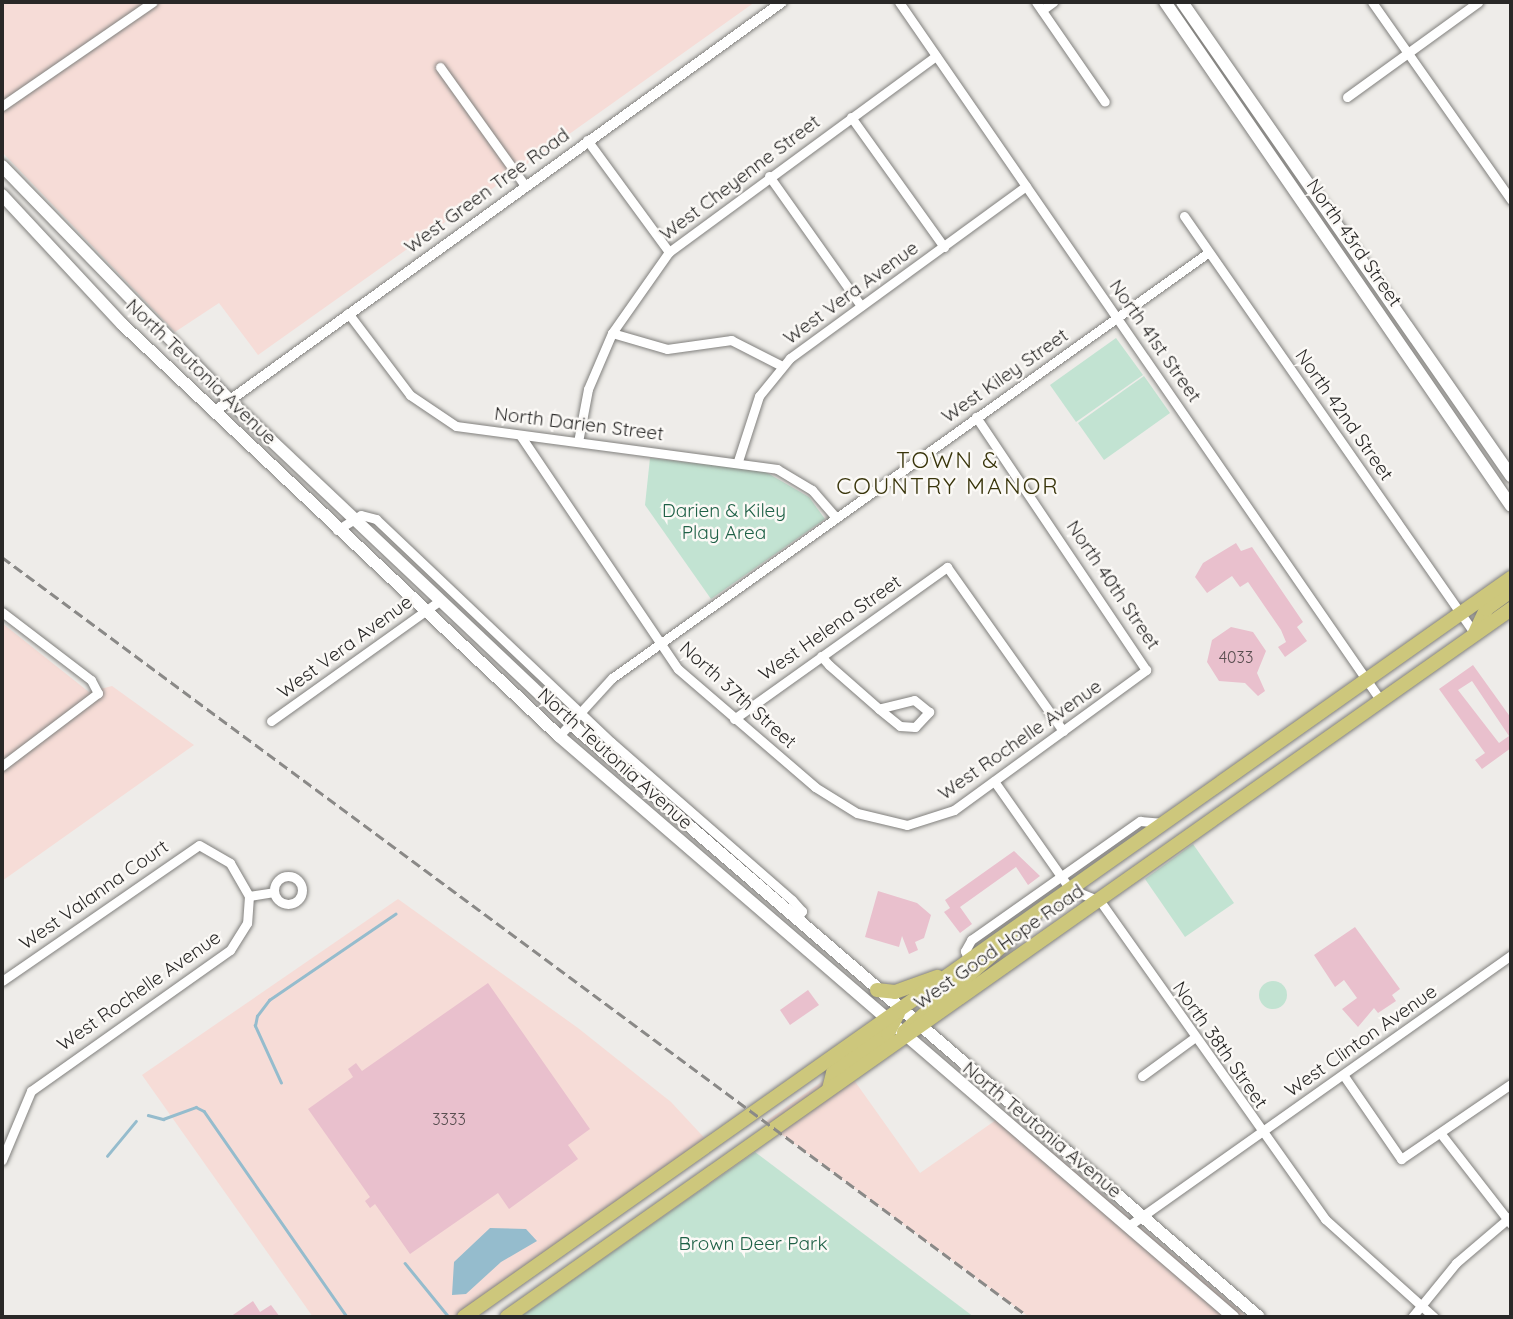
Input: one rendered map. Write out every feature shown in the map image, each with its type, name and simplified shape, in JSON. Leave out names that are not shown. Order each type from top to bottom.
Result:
[{"type":"main road","name":"North 43rd Street","points":[[1165,2],[1511,506]]},
{"type":"main road","name":"North 43rd Street","points":[[1182,2],[1511,476]]},
{"type":"main road","name":"North Teutonia Avenue","points":[[2,166],[228,398],[352,520],[571,724],[799,915],[899,1010],[1259,1317]]},
{"type":"main road","name":"North Teutonia Avenue","points":[[2,195],[215,411],[337,530],[559,736],[893,1029],[1233,1317]]},
{"type":"main road","name":"West Good Hope Road","points":[[974,966],[1022,923],[1511,578]]},
{"type":"main road","points":[[1475,634],[1486,609],[1511,592]]},
{"type":"main road","name":"West Good Hope Road","points":[[899,1010],[952,972],[974,966],[1100,901],[1511,609]]},
{"type":"main road","points":[[464,1317],[893,1029],[915,1023],[974,966]]},
{"type":"main road","points":[[877,990],[895,992],[952,972]]},
{"type":"main road","points":[[507,1317],[829,1089],[833,1073],[893,1029],[899,1010]]},
{"type":"street","points":[[2,106],[153,2]]},
{"type":"street","name":"West Green Tree Road","points":[[215,411],[228,398],[523,183],[782,2]]},
{"type":"street","name":"North 41st Street","points":[[899,2],[1381,701]]},
{"type":"street","points":[[1053,2],[1039,6],[1105,102]]},
{"type":"street","points":[[1372,2],[1511,200]]},
{"type":"street","points":[[1346,97],[1478,2]]},
{"type":"street","name":"West Cheyenne Street","points":[[578,442],[588,389],[612,332],[668,252],[936,56]]},
{"type":"street","points":[[440,67],[523,183]]},
{"type":"street","points":[[851,117],[944,247]]},
{"type":"street","points":[[587,140],[668,252]]},
{"type":"street","points":[[769,176],[861,306]]},
{"type":"street","name":"West Vera Avenue","points":[[738,461],[759,396],[782,366],[1027,186]]},
{"type":"street","name":"North 42nd Street","points":[[1184,216],[1475,634]]},
{"type":"street","name":"West Kiley Street","points":[[559,736],[612,678],[1209,252]]},
{"type":"street","name":"North Darien Street","points":[[348,313],[410,396],[433,415],[456,426],[738,461],[777,469],[812,490],[836,517]]},
{"type":"street","points":[[612,332],[667,349],[731,340],[782,366]]},
{"type":"street","name":"North 40th Street","points":[[976,417],[1146,670]]},
{"type":"street","name":"North 37th Street","points":[[520,435],[658,644],[734,719],[857,813],[907,825]]},
{"type":"street","name":"North Teutonia Avenue","points":[[352,520],[376,519],[580,713],[799,915]]},
{"type":"street","points":[[337,530],[352,520]]},
{"type":"street","name":"West Helena Street","points":[[734,719],[947,567],[1063,731]]},
{"type":"street","name":"West Vera Avenue","points":[[271,721],[439,601]]},
{"type":"street","points":[[2,612],[91,680],[98,693],[2,766]]},
{"type":"street","points":[[821,656],[879,709],[900,726],[915,727],[929,712],[914,700],[879,709]]},
{"type":"street","name":"West Rochelle Avenue","points":[[907,825],[954,810],[1146,670]]},
{"type":"street","points":[[994,781],[1070,889],[1100,901]]},
{"type":"street","name":"West Good Hope Road","points":[[974,966],[1061,876],[1140,821],[1163,823]]},
{"type":"street","name":"West Valanna Court","points":[[2,981],[195,846],[208,846],[235,868],[249,896]]},
{"type":"street","points":[[249,896],[274,892]]},
{"type":"street","name":"West Rochelle Avenue","points":[[2,1160],[31,1091],[230,950],[247,923],[249,896]]},
{"type":"street","name":"North 38th Street","points":[[1100,901],[1259,1133],[1325,1219],[1434,1317]]},
{"type":"street","name":"West Clinton Avenue","points":[[1127,1227],[1344,1076],[1511,955]]},
{"type":"street","points":[[1142,1076],[1194,1038]]},
{"type":"street","points":[[1344,1076],[1401,1159],[1511,1084]]},
{"type":"street","points":[[1412,1317],[1456,1263],[1509,1219],[1441,1134]]},
{"type":"shaded area","points":[[2,2],[755,2],[258,355],[219,303],[175,332],[2,152]]},
{"type":"shaded area","points":[[2,623],[89,692],[112,686],[194,745],[2,881]]},
{"type":"shaded area","points":[[398,899],[578,1028],[671,1102],[711,1145],[464,1317],[313,1317],[142,1075]]},
{"type":"shaded area","points":[[844,1066],[920,1173],[1006,1113],[1247,1317],[1029,1317],[765,1122]]},
{"type":"green space","points":[[1116,338],[1143,375],[1076,422],[1050,385]]},
{"type":"green space","points":[[1144,376],[1170,413],[1104,460],[1078,423]]},
{"type":"green space","name":"Darien & Kiley Play Area","points":[[650,458],[764,471],[809,497],[825,519],[711,599],[645,505]]},
{"type":"green space","points":[[1193,844],[1234,903],[1185,937],[1145,879]]},
{"type":"green space","points":[[1273,981],[1283,985],[1287,995],[1283,1005],[1273,1009],[1263,1005],[1259,995],[1263,985]]},
{"type":"green space","name":"Brown Deer Park","points":[[755,1152],[974,1317],[520,1317]]},
{"type":"water","points":[[490,1228],[526,1229],[537,1241],[501,1262],[466,1294],[452,1295],[454,1262]]},
{"type":"building","points":[[1236,543],[1241,551],[1252,547],[1303,622],[1297,627],[1307,641],[1285,657],[1278,647],[1286,642],[1281,630],[1248,582],[1240,587],[1232,576],[1207,593],[1195,577],[1203,563]]},
{"type":"building","points":[[1231,627],[1253,632],[1266,651],[1257,673],[1265,691],[1258,696],[1245,683],[1219,681],[1207,662],[1212,640]]},
{"type":"building","points":[[1473,665],[1511,718],[1511,748],[1482,769],[1475,760],[1485,753],[1439,689]],"holes":[[[1472,681],[1509,736],[1499,743],[1458,690]]]},
{"type":"building","points":[[1014,851],[1040,876],[1028,885],[1016,867],[960,907],[972,924],[960,933],[944,912],[950,908],[945,900]]},
{"type":"building","points":[[878,891],[917,903],[931,915],[924,938],[915,942],[918,950],[909,954],[902,936],[899,947],[865,937]]},
{"type":"building","points":[[1355,927],[1400,989],[1392,995],[1396,1001],[1378,1013],[1374,1008],[1358,1027],[1342,1009],[1357,998],[1344,980],[1335,987],[1314,955]]},
{"type":"building","points":[[488,983],[590,1129],[568,1145],[578,1159],[509,1209],[498,1193],[410,1254],[375,1204],[370,1208],[365,1201],[370,1197],[308,1109],[353,1077],[348,1069],[356,1063],[362,1071]]},
{"type":"building","points":[[808,990],[819,1005],[790,1025],[780,1010]]},
{"type":"building","points":[[253,1301],[260,1312],[271,1305],[280,1317],[230,1317]]},
{"type":"waterway","points":[[281,1083],[255,1026],[257,1016],[269,1000],[395,914]]},
{"type":"waterway","points":[[148,1115],[163,1119],[196,1107],[204,1111],[347,1317]]},
{"type":"waterway","points":[[107,1156],[136,1121]]},
{"type":"waterway","points":[[405,1263],[448,1316]]},
{"type":"railway","points":[[2,557],[1029,1317]]},
{"type":"district","name":"TOWN & COUNTRY MANOR","points":[[948,473]]}]
